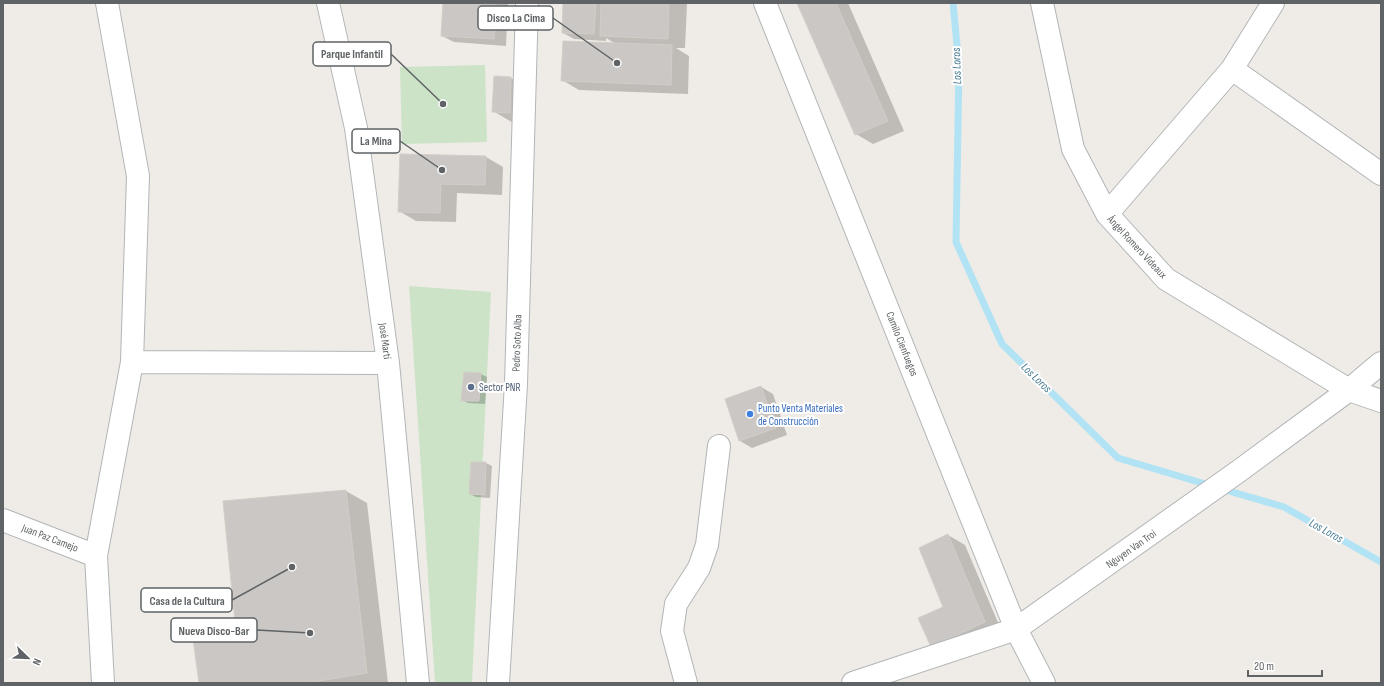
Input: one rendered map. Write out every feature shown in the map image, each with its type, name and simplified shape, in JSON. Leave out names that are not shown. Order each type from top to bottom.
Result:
[{"type":"street","points":[[103,683],[96,556],[132,362],[138,176],[107,3]]},
{"type":"street","name":"José Martí","points":[[328,3],[356,128],[388,363],[418,683]]},
{"type":"street","name":"Pedro Soto Alba","points":[[498,683],[516,384],[527,3]]},
{"type":"street","name":"Camilo Cienfuegos","points":[[765,3],[1016,629],[1044,683]]},
{"type":"street","name":"Ángel Romero Videaux","points":[[1042,3],[1073,149],[1107,214],[1166,279],[1349,390],[1381,401]]},
{"type":"street","points":[[1107,214],[1232,70],[1273,3]]},
{"type":"street","points":[[1232,70],[1381,174]]},
{"type":"street","points":[[132,362],[388,363]]},
{"type":"street","name":"Nguyen Van Troi","points":[[853,683],[1016,629],[1148,537],[1239,471],[1349,390],[1381,363]]},
{"type":"street","points":[[686,683],[672,631],[676,604],[684,589],[699,568],[707,545],[719,446]]},
{"type":"street","name":"Juan Paz Camejo","points":[[3,520],[96,556]]},
{"type":"green space","points":[[485,65],[487,142],[402,144],[400,67]]},
{"type":"green space","points":[[409,286],[491,292],[472,683],[435,683]]},
{"type":"building","points":[[443,3],[496,3],[494,39],[441,36]]},
{"type":"building","points":[[563,3],[596,3],[594,34],[562,33]]},
{"type":"building","points":[[601,3],[669,3],[668,39],[600,36]]},
{"type":"building","points":[[797,3],[836,3],[888,121],[855,135]]},
{"type":"building","points":[[563,41],[672,45],[671,85],[561,81]]},
{"type":"building","points":[[494,76],[511,77],[510,113],[492,112]]},
{"type":"building","points":[[400,154],[486,156],[485,185],[441,184],[440,213],[398,212]]},
{"type":"building","name":"Sector PNR","points":[[464,372],[481,373],[479,401],[461,401]]},
{"type":"building","name":"Punto Venta Materiales de Construcción","points":[[761,386],[776,428],[739,441],[725,399]]},
{"type":"building","points":[[471,462],[486,462],[485,495],[469,494]]},
{"type":"building","points":[[346,490],[367,673],[306,683],[199,683],[193,639],[236,632],[223,501]]},
{"type":"building","points":[[948,534],[985,622],[931,647],[918,618],[943,607],[919,548]]},
{"type":"waterway","name":"Los Loros","points":[[953,3],[959,66],[956,242],[1002,344],[1118,458],[1212,486]]},
{"type":"waterway","name":"Los Loros","points":[[1222,489],[1284,507],[1381,562]]},
{"type":"place","name":"Disco La Cima","points":[[617,63]]},
{"type":"place","name":"Parque Infantil","points":[[443,104]]},
{"type":"place","name":"La Mina","points":[[442,170]]},
{"type":"place","name":"Sector PNR","points":[[471,387]]},
{"type":"place","name":"Punto Venta Materiales de Construcción","points":[[750,414]]},
{"type":"place","name":"Casa de la Cultura","points":[[292,567]]},
{"type":"place","name":"Nueva Disco-Bar","points":[[310,633]]}]
